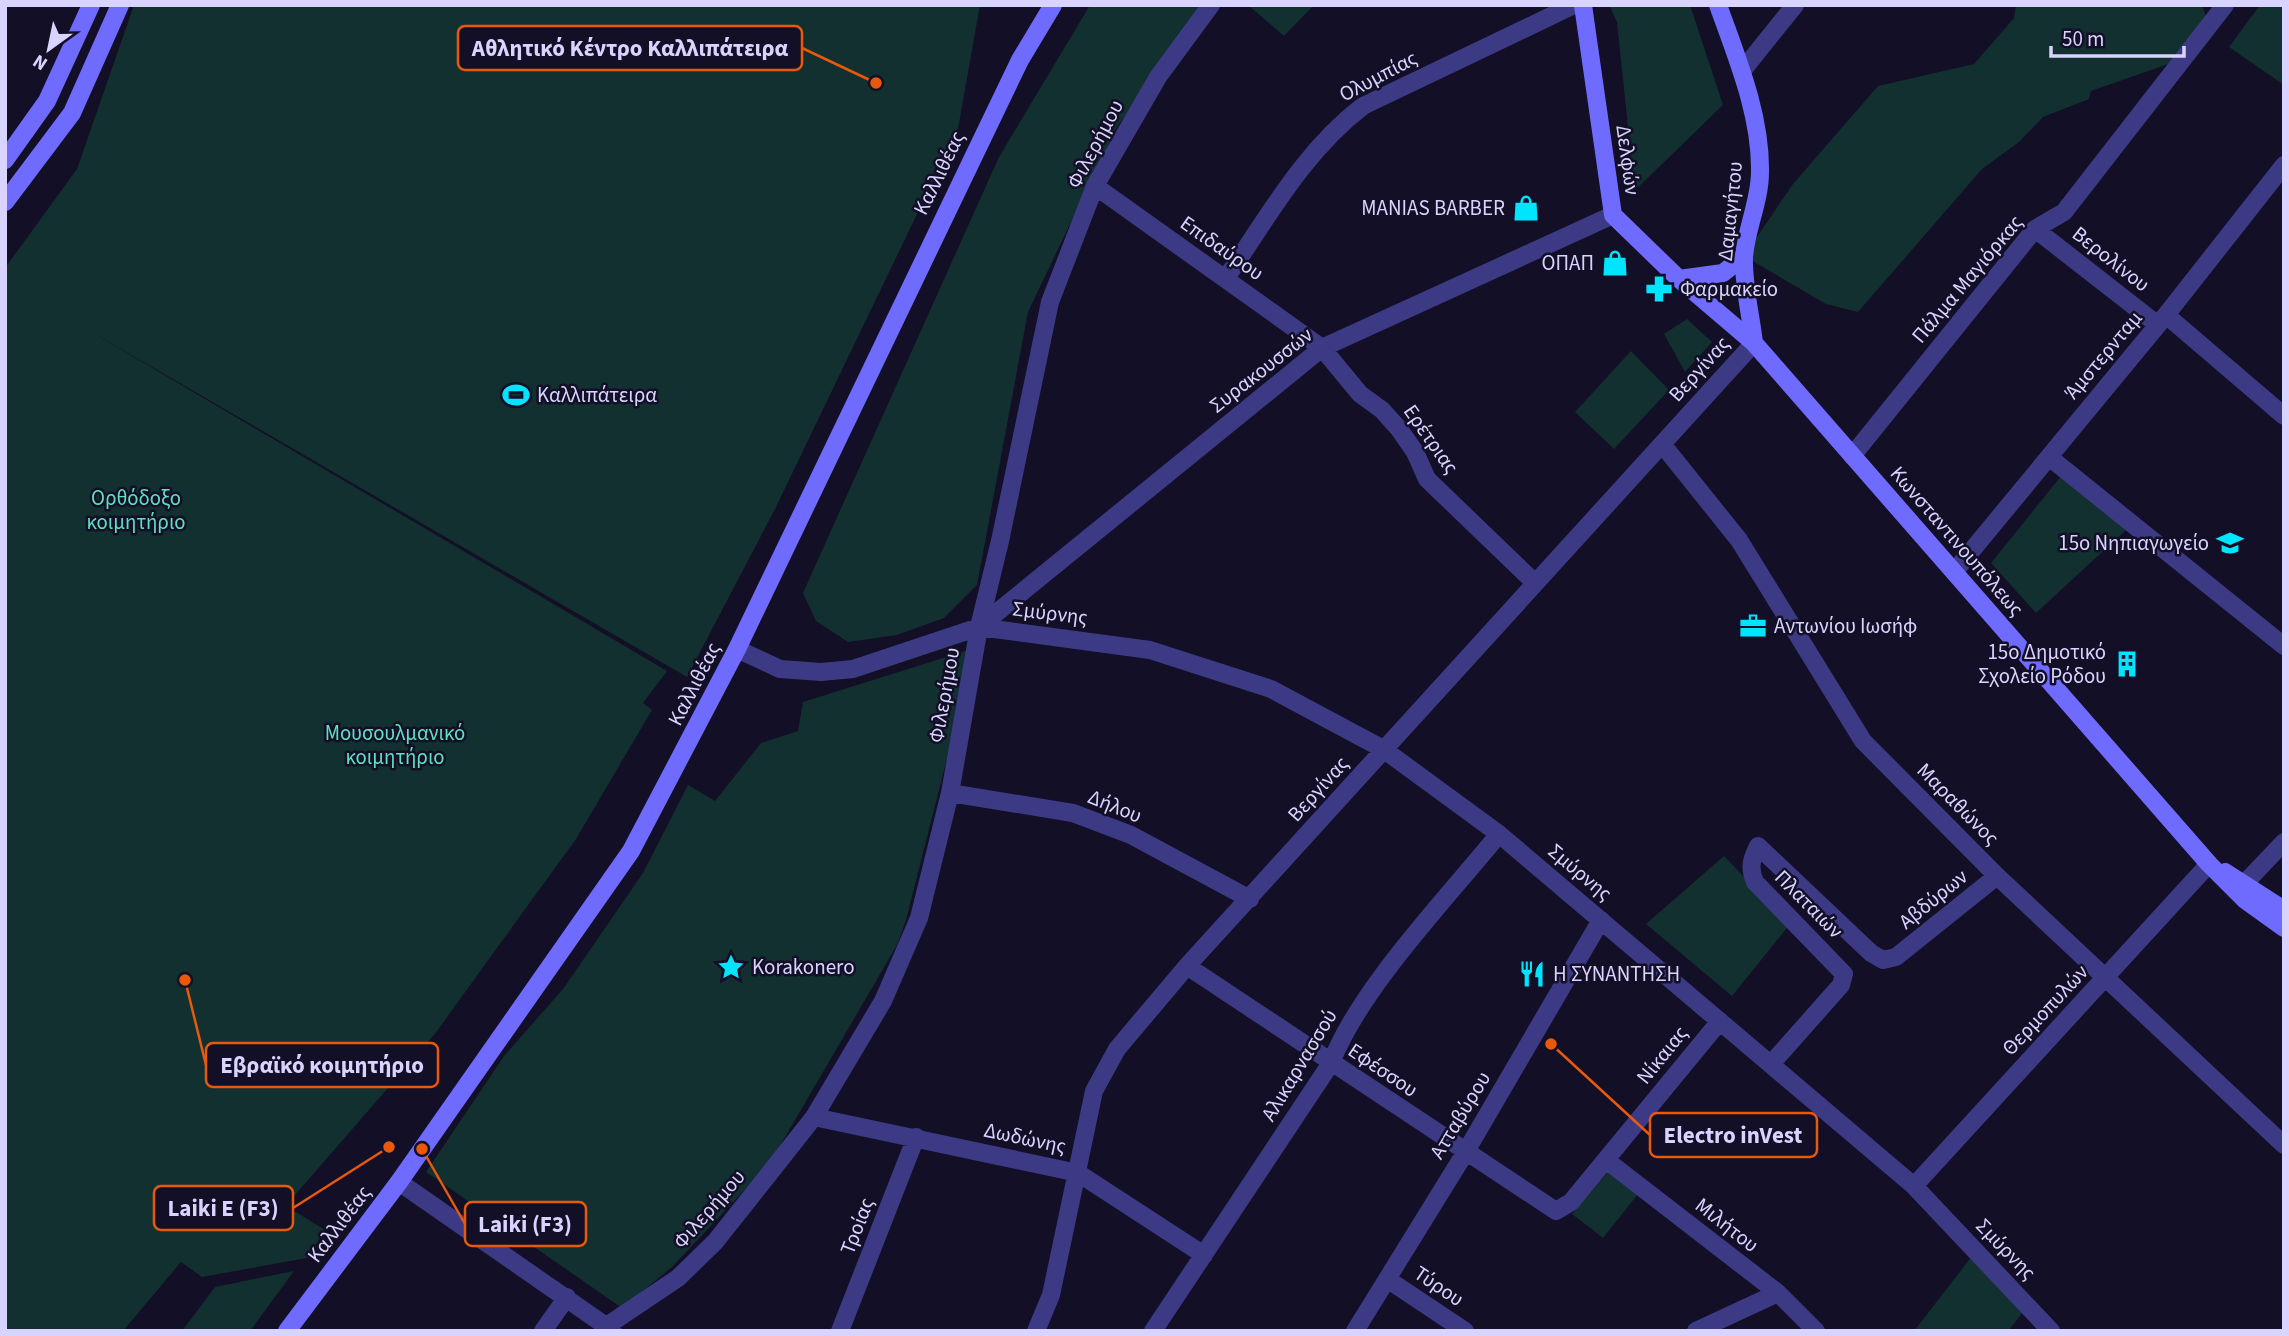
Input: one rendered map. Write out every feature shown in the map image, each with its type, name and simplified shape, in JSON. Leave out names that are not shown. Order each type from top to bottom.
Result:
[{"type":"main road","points":[[5,160],[47,101],[91,5]]},
{"type":"main road","points":[[5,202],[72,113],[120,5]]},
{"type":"main road","name":"Καλλιθέας","points":[[287,1331],[399,1182],[631,851],[737,649],[1020,60],[1053,5]]},
{"type":"main road","name":"Δελφών","points":[[1583,5],[1613,215],[1679,279],[1754,343]]},
{"type":"main road","name":"Δαμαγήτου","points":[[1718,5],[1742,71],[1754,120],[1760,171],[1757,208],[1744,256],[1754,343]]},
{"type":"main road","points":[[1679,279],[1723,273],[1744,256]]},
{"type":"main road","name":"Κωνσταντινουπόλεως","points":[[1754,343],[2209,864],[2245,900],[2284,928]]},
{"type":"main road","name":"Κωνσταντινουπόλεως","points":[[2209,864],[2245,883],[2284,910]]},
{"type":"street","name":"Φιλερήμου","points":[[611,1328],[678,1278],[715,1242],[814,1117],[883,1000],[919,918],[950,793],[979,627],[1000,541],[1050,302],[1095,186],[1158,77],[1212,5]]},
{"type":"street","name":"Ολυμπίας","points":[[1226,278],[1316,147],[1337,125],[1363,106],[1574,5]]},
{"type":"street","points":[[1742,71],[1795,5]]},
{"type":"street","name":"Πάλμα Μαγιόρκας","points":[[1852,456],[2035,229],[2064,212],[2225,5]]},
{"type":"street","name":"Άμστερνταμ","points":[[1954,572],[2162,320],[2284,165]]},
{"type":"street","name":"Επιδαύρου","points":[[1095,186],[1322,348]]},
{"type":"street","name":"Συρακουσσών","points":[[979,627],[1322,348],[1613,215]]},
{"type":"street","name":"Βερολίνου","points":[[2035,229],[2162,320],[2284,416]]},
{"type":"street","name":"Βεργίνας","points":[[1036,1331],[1051,1295],[1094,1091],[1117,1049],[1187,966],[1754,343]]},
{"type":"street","name":"Ερέτριας","points":[[1322,348],[1360,394],[1382,410],[1399,429],[1415,452],[1427,479],[1535,583]]},
{"type":"street","name":"Μαραθώνος","points":[[1662,444],[1739,540],[1863,741],[1997,876],[2284,1145]]},
{"type":"street","points":[[2049,457],[2284,646]]},
{"type":"street","points":[[737,649],[780,668],[821,673],[853,669],[979,627]]},
{"type":"street","name":"Σμύρνης","points":[[979,627],[1150,650],[1271,689],[1383,749],[1499,834],[1914,1186],[2051,1331]]},
{"type":"street","name":"Δήλου","points":[[950,793],[1073,813],[1130,835],[1250,899]]},
{"type":"street","name":"Αλικαρνασσού","points":[[1153,1331],[1331,1063],[1340,1040],[1382,978],[1499,834]]},
{"type":"street","points":[[2245,883],[2284,842]]},
{"type":"street","name":"Πλαταιών","points":[[1770,1064],[1841,985],[1844,974],[1755,882],[1750,872],[1751,860],[1758,846],[1871,953],[1883,960],[1896,957]]},
{"type":"street","name":"Θερμοπυλών","points":[[1914,1186],[2209,864]]},
{"type":"street","name":"Αβδύρων","points":[[1896,957],[1997,876]]},
{"type":"street","name":"Ατταβύρου","points":[[1355,1331],[1465,1153],[1601,920]]},
{"type":"street","name":"Εφέσσου","points":[[1187,966],[1556,1211]]},
{"type":"street","name":"Νίκαιας","points":[[1556,1211],[1571,1202],[1720,1021]]},
{"type":"street","name":"Δωδώνης","points":[[814,1117],[1078,1173],[1204,1255]]},
{"type":"street","name":"Τροίας","points":[[840,1331],[916,1137]]},
{"type":"street","name":"Μιλήτου","points":[[1606,1160],[1778,1293],[1816,1331]]},
{"type":"street","points":[[399,1182],[611,1328]]},
{"type":"street","name":"Τύρου","points":[[1387,1279],[1465,1331]]},
{"type":"street","points":[[1696,1331],[1778,1293]]},
{"type":"street","points":[[543,1331],[567,1297]]},
{"type":"green space","points":[[134,5],[980,5],[958,129],[775,509],[687,677],[83,327],[667,671],[643,703],[652,710],[576,839],[434,1035],[282,1210],[289,1215],[296,1212],[325,1230],[307,1258],[202,1277],[181,1262],[123,1331],[5,1331],[5,268],[77,169]]},
{"type":"green space","points":[[1090,5],[1206,5],[1115,130],[1028,312],[977,585],[944,618],[897,635],[848,642],[816,621],[803,593],[999,157]]},
{"type":"green space","points":[[1248,5],[1314,5],[1284,36]]},
{"type":"green space","points":[[1609,5],[1690,5],[1723,105],[1629,196],[1623,171],[1631,155],[1617,22]]},
{"type":"green space","points":[[2016,5],[2202,5],[2206,16],[2174,62],[2091,91],[2089,99],[2043,117],[2019,142],[1982,169],[1858,312],[1826,304],[1744,256],[1793,184],[1878,86],[1974,64],[2014,18]]},
{"type":"green space","points":[[2260,5],[2284,5],[2284,85],[2229,47]]},
{"type":"green space","points":[[1687,319],[1712,342],[1685,372],[1664,334]]},
{"type":"green space","points":[[1631,351],[1669,390],[1614,449],[1575,412]]},
{"type":"green space","points":[[2062,475],[2127,529],[2036,613],[1991,563]]},
{"type":"green space","name":"Korakonero","points":[[975,648],[906,920],[897,945],[770,1163],[672,1267],[622,1308],[426,1172],[504,1056],[563,989],[643,873],[688,785],[715,801],[761,743],[798,731],[803,702]]},
{"type":"green space","points":[[1724,856],[1790,924],[1732,996],[1646,924]]},
{"type":"green space","points":[[1609,1171],[1638,1194],[1603,1238],[1572,1214]]},
{"type":"green space","points":[[1976,1251],[2032,1301],[2008,1331],[1914,1331]]},
{"type":"green space","points":[[294,1271],[250,1331],[182,1331],[215,1287]]},
{"type":"place","name":"Αθλητικό Κέντρο Καλλιπάτειρα","points":[[876,83]]},
{"type":"place","name":"MANIAS BARBER","points":[[1526,208]]},
{"type":"place","name":"ΟΠΑΠ","points":[[1615,263]]},
{"type":"place","name":"Φαρμακείο","points":[[1659,289]]},
{"type":"place","name":"Καλλιπάτειρα","points":[[516,395]]},
{"type":"place","name":"15ο Νηπιαγωγείο","points":[[2230,543]]},
{"type":"place","name":"Αντωνίου Ιωσήφ","points":[[1753,626]]},
{"type":"place","name":"15ο Δημοτικό Σχολείο Ρόδου","points":[[2127,664]]},
{"type":"place","name":"Korakonero","points":[[731,967]]},
{"type":"place","name":"Η ΣΥΝΑΝΤΗΣΗ","points":[[1532,974]]},
{"type":"place","name":"Εβραϊκό κοιμητήριο","points":[[185,980]]},
{"type":"place","name":"Electro inVest","points":[[1551,1044]]},
{"type":"place","name":"Laiki E (F3)","points":[[389,1147]]},
{"type":"place","name":"Laiki (F3)","points":[[422,1149]]},
{"type":"park label","name":"Ορθόδοξο κοιμητήριο","points":[[136,510]]},
{"type":"park label","name":"Μουσουλμανικό κοιμητήριο","points":[[395,745]]}]
